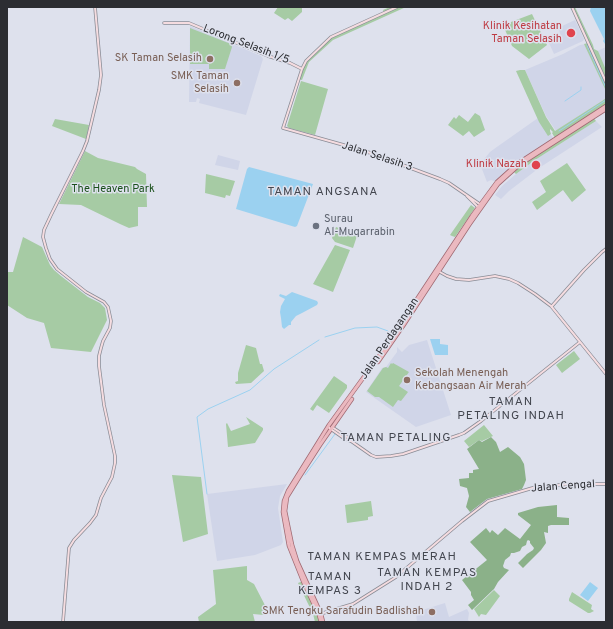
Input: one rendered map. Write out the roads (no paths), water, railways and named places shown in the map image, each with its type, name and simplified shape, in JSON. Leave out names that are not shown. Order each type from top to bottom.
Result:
[{"type":"main road","name":"Jalan Perdagangan","points":[[330,427],[390,346],[480,206],[498,184],[519,165],[606,107]]},
{"type":"main road","name":"Jalan Perdagangan","points":[[322,622],[320,614],[303,581],[289,546],[283,515],[285,496],[330,427],[497,182],[517,164],[606,107]]},
{"type":"street","points":[[62,622],[69,548],[96,515],[101,498],[112,477],[116,463],[104,405],[99,366],[101,348],[111,324],[108,307],[104,302],[86,292],[58,269],[50,259],[43,237],[48,221],[85,146],[99,90],[101,75],[95,7]]},
{"type":"street","points":[[302,69],[306,61],[331,37],[397,7]]},
{"type":"street","points":[[572,7],[606,82]]},
{"type":"street","name":"Lorong Selasih 1/5","points":[[164,22],[189,23],[302,69]]},
{"type":"street","name":"Jalan Selasih 3","points":[[302,69],[283,128],[364,151],[440,179],[449,183],[480,206]]},
{"type":"street","points":[[552,306],[584,270],[606,249]]},
{"type":"street","points":[[438,271],[456,279],[469,280],[495,276],[518,283],[552,306],[606,374]]},
{"type":"street","points":[[330,427],[345,439],[373,456],[380,458],[403,454],[462,434],[481,421],[580,342]]},
{"type":"street","name":"Jalan Cengal","points":[[320,614],[353,604],[396,577],[488,501],[536,487],[571,484],[606,484]]},
{"type":"water","points":[[591,7],[606,7],[605,44],[590,11]]},
{"type":"water","points":[[249,167],[313,184],[297,226],[295,227],[236,209],[247,169]]},
{"type":"water","points":[[292,292],[317,301],[318,303],[317,305],[296,316],[291,322],[291,325],[284,329],[282,327],[280,312],[281,306],[285,299],[279,296],[280,294],[286,296]]},
{"type":"water","points":[[430,339],[440,339],[440,344],[448,345],[448,355],[435,355]]},
{"type":"water","points":[[590,582],[598,588],[588,601],[580,595]]},
{"type":"waterway","points":[[587,45],[606,88]]},
{"type":"waterway","points":[[565,101],[581,90],[581,87]]},
{"type":"waterway","points":[[559,131],[606,100]]},
{"type":"waterway","points":[[325,337],[355,328],[377,327],[388,331],[389,335]]},
{"type":"waterway","points":[[207,494],[197,417],[208,409],[250,390],[274,369],[319,340]]},
{"type":"waterway","points":[[305,475],[335,434]]},
{"type":"place","name":"Klinik Kesihatan Taman Selasih","points":[[571,33]]},
{"type":"place","name":"SK Taman Selasih","points":[[210,59]]},
{"type":"place","name":"SMK Taman Selasih","points":[[237,83]]},
{"type":"place","name":"Klinik Nazah","points":[[536,165]]},
{"type":"place","name":"Surau Al-Muqarrabin","points":[[316,226]]},
{"type":"place","name":"Sekolah Menengah Kebangsaan Air Merah","points":[[407,380]]},
{"type":"place","name":"SMK Tengku Sarafudin Badlishah","points":[[432,612]]},
{"type":"district","name":"TAMAN ANGSANA","points":[[323,193]]},
{"type":"district","name":"TAMAN PETALING INDAH","points":[[511,410]]},
{"type":"district","name":"TAMAN PETALING","points":[[396,439]]},
{"type":"district","name":"TAMAN KEMPAS MERAH","points":[[382,558]]},
{"type":"district","name":"TAMAN KEMPAS INDAH 2","points":[[427,581]]},
{"type":"district","name":"TAMAN KEMPAS 3","points":[[330,585]]},
{"type":"park label","name":"The Heaven Park","points":[[113,190]]}]
